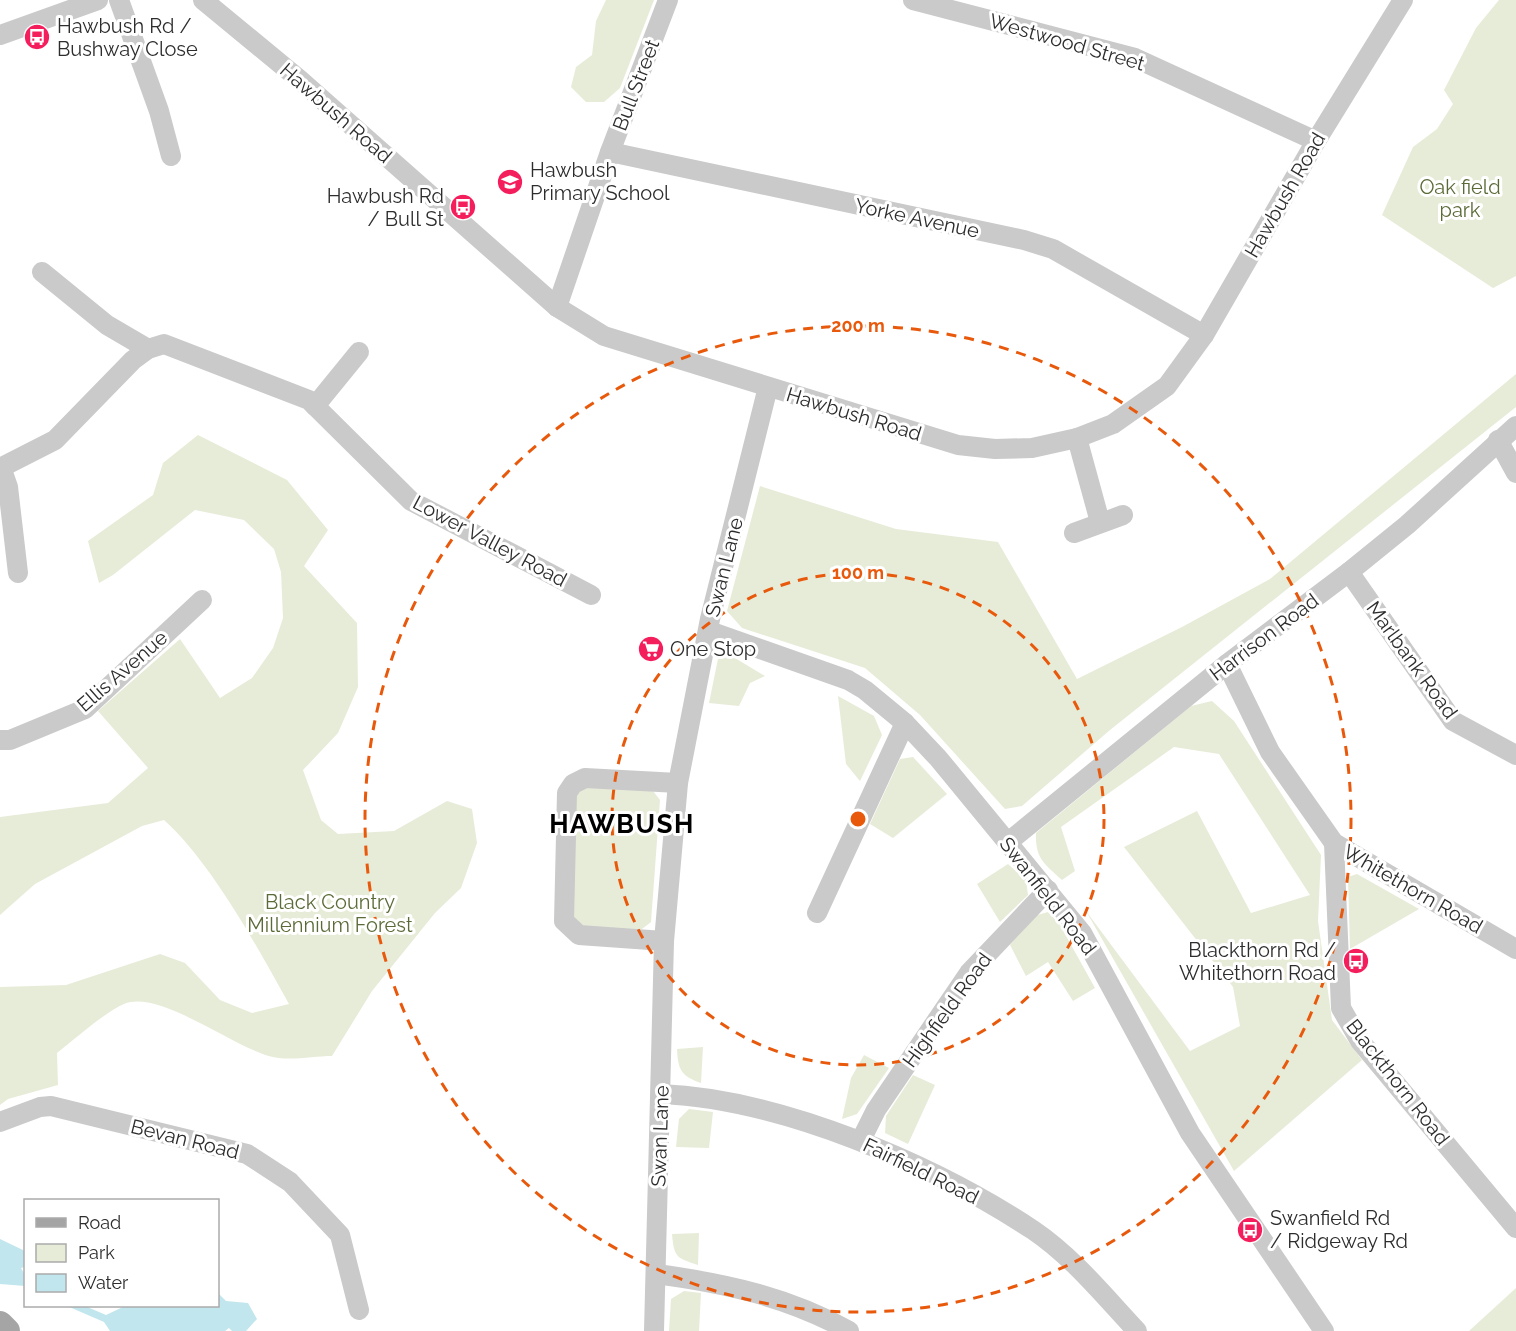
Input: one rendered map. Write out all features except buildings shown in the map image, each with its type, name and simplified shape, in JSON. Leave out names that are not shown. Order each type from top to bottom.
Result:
[{"type":"main road","points":[[0,1324],[7,1331]]},
{"type":"street","points":[[0,35],[98,0]]},
{"type":"street","points":[[118,0],[159,111],[171,156]]},
{"type":"street","name":"Hawbush Road","points":[[203,0],[300,80],[557,307],[604,336],[958,445],[995,449],[1032,448],[1077,438],[1113,424],[1167,386],[1204,335],[1316,141],[1403,0]]},
{"type":"street","name":"Bull Street","points":[[557,307],[610,152],[668,0]]},
{"type":"street","name":"Westwood Street","points":[[913,0],[1135,58],[1316,141]]},
{"type":"street","name":"Yorke Avenue","points":[[610,152],[1024,240],[1053,249],[1204,335]]},
{"type":"street","points":[[18,573],[8,487],[1,467],[55,440],[133,360],[148,349],[107,325],[42,272]]},
{"type":"street","name":"Lower Valley Road","points":[[148,349],[164,344],[309,400],[411,501],[591,595]]},
{"type":"street","points":[[315,406],[359,352]]},
{"type":"street","name":"Swan Lane","points":[[654,1331],[664,941],[678,783],[709,631],[768,387]]},
{"type":"street","name":"Harrison Road","points":[[1007,843],[1227,664],[1407,525],[1516,426]]},
{"type":"street","points":[[1077,438],[1100,522]]},
{"type":"street","points":[[1498,440],[1516,473]]},
{"type":"street","points":[[1074,533],[1123,515]]},
{"type":"street","name":"Marlbank Road","points":[[1349,572],[1453,721],[1516,755]]},
{"type":"street","name":"Ellis Avenue","points":[[0,740],[10,740],[85,709],[202,600]]},
{"type":"street","name":"Swanfield Road","points":[[709,631],[848,680],[865,690],[905,723],[938,758],[1082,933],[1190,1133],[1324,1331]]},
{"type":"street","name":"Whitethorn Road","points":[[1227,664],[1270,752],[1334,843],[1516,949]]},
{"type":"street","points":[[817,913],[905,723]]},
{"type":"street","points":[[664,941],[579,935],[564,921],[567,793],[573,784],[585,778],[678,783]]},
{"type":"street","name":"Blackthorn Road","points":[[1334,843],[1341,1008],[1360,1041],[1516,1228]]},
{"type":"street","name":"Highfield Road","points":[[861,1140],[876,1110],[969,973],[1048,890]]},
{"type":"street","name":"Fairfield Road","points":[[661,1094],[705,1096],[861,1140],[962,1189],[1034,1231],[1072,1263],[1137,1331]]},
{"type":"street","name":"Bevan Road","points":[[0,1122],[40,1107],[51,1106],[247,1154],[290,1182],[340,1235],[359,1310]]},
{"type":"street","points":[[656,1274],[719,1282],[778,1299],[817,1313],[849,1331]]},
{"type":"green space","points":[[606,0],[654,0],[620,88],[604,102],[586,102],[571,87],[576,67],[592,55],[596,21]]},
{"type":"green space","name":"Oak field park","points":[[1499,0],[1516,0],[1516,276],[1493,288],[1382,215],[1413,147],[1437,129],[1453,104],[1444,90],[1476,28]]},
{"type":"green space","points":[[1516,374],[1516,407],[1110,730],[1022,806],[1005,809],[920,715],[865,668],[742,628],[727,611],[760,486],[896,529],[998,542],[1077,679],[1182,627],[1270,579]]},
{"type":"green space","name":"Black Country Millennium Forest","points":[[198,435],[287,480],[328,530],[304,566],[357,623],[358,687],[338,733],[303,770],[321,820],[338,834],[394,831],[447,801],[472,809],[477,843],[461,888],[435,913],[372,991],[332,1056],[273,1057],[257,1052],[197,1021],[157,1005],[139,1002],[124,1004],[99,1019],[57,1053],[58,1085],[8,1099],[0,1105],[0,987],[66,985],[160,954],[185,963],[220,1000],[252,1013],[289,1004],[216,882],[182,838],[164,820],[142,826],[35,884],[0,915],[0,817],[108,803],[148,768],[98,711],[180,639],[220,698],[252,678],[273,648],[283,618],[281,572],[274,549],[244,520],[195,510],[113,575],[99,583],[88,541],[153,495],[163,463]]},
{"type":"green space","points":[[720,649],[765,676],[750,683],[739,706],[709,703]]},
{"type":"green space","points":[[838,696],[874,716],[882,735],[860,781],[846,764]]},
{"type":"green space","points":[[1212,701],[1234,721],[1321,855],[1318,921],[1332,1020],[1362,1060],[1234,1171],[1086,911],[1190,1051],[1240,1026],[1233,987],[1124,847],[1197,811],[1251,913],[1310,895],[1219,754],[1174,747],[1061,827],[1075,871],[1062,880],[1042,860],[1036,842],[1036,833],[1191,706]]},
{"type":"green space","points":[[913,757],[947,794],[893,838],[870,824],[900,759]]},
{"type":"green space","points":[[598,786],[653,791],[660,800],[651,922],[642,929],[631,931],[584,927],[574,922],[569,911],[574,797],[583,788]]},
{"type":"green space","points":[[1008,864],[1026,880],[1028,895],[1000,922],[977,884]]},
{"type":"green space","points":[[1357,874],[1419,909],[1350,949],[1348,877]]},
{"type":"green space","points":[[1048,912],[1060,925],[1095,988],[1073,1001],[1048,962],[1026,976],[1010,945],[1034,916]]},
{"type":"green space","points":[[703,1047],[701,1083],[689,1078],[682,1071],[678,1062],[677,1049]]},
{"type":"green space","points":[[864,1055],[889,1068],[857,1114],[842,1119],[851,1078]]},
{"type":"green space","points":[[913,1075],[935,1085],[908,1144],[885,1133],[886,1116]]},
{"type":"green space","points":[[689,1109],[713,1112],[709,1148],[676,1147],[679,1119]]},
{"type":"green space","points":[[699,1233],[698,1265],[678,1256],[672,1234]]},
{"type":"green space","points":[[1516,1288],[1516,1331],[1469,1331]]},
{"type":"green space","points":[[684,1291],[701,1293],[699,1331],[669,1331],[671,1299]]},
{"type":"water","points":[[0,1239],[24,1251],[24,1267],[21,1268],[24,1273],[24,1286],[0,1284]]},
{"type":"water","points":[[219,1294],[226,1301],[248,1303],[257,1319],[246,1331],[232,1331],[229,1328],[225,1331],[110,1331],[104,1322],[69,1307],[87,1307],[106,1315],[123,1307],[219,1307]]},
{"type":"place","name":"Hawbush Rd / Bushway Close","points":[[37,37]]},
{"type":"place","name":"Hawbush Primary School","points":[[510,182]]},
{"type":"place","name":"Hawbush Rd / Bull St","points":[[463,207]]},
{"type":"place","name":"One Stop","points":[[651,649]]},
{"type":"place","name":"Blackthorn Rd / Whitethorn Road","points":[[1356,961]]},
{"type":"place","name":"Swanfield Rd / Ridgeway Rd","points":[[1250,1230]]},
{"type":"district","name":"HAWBUSH","points":[[622,824]]}]
